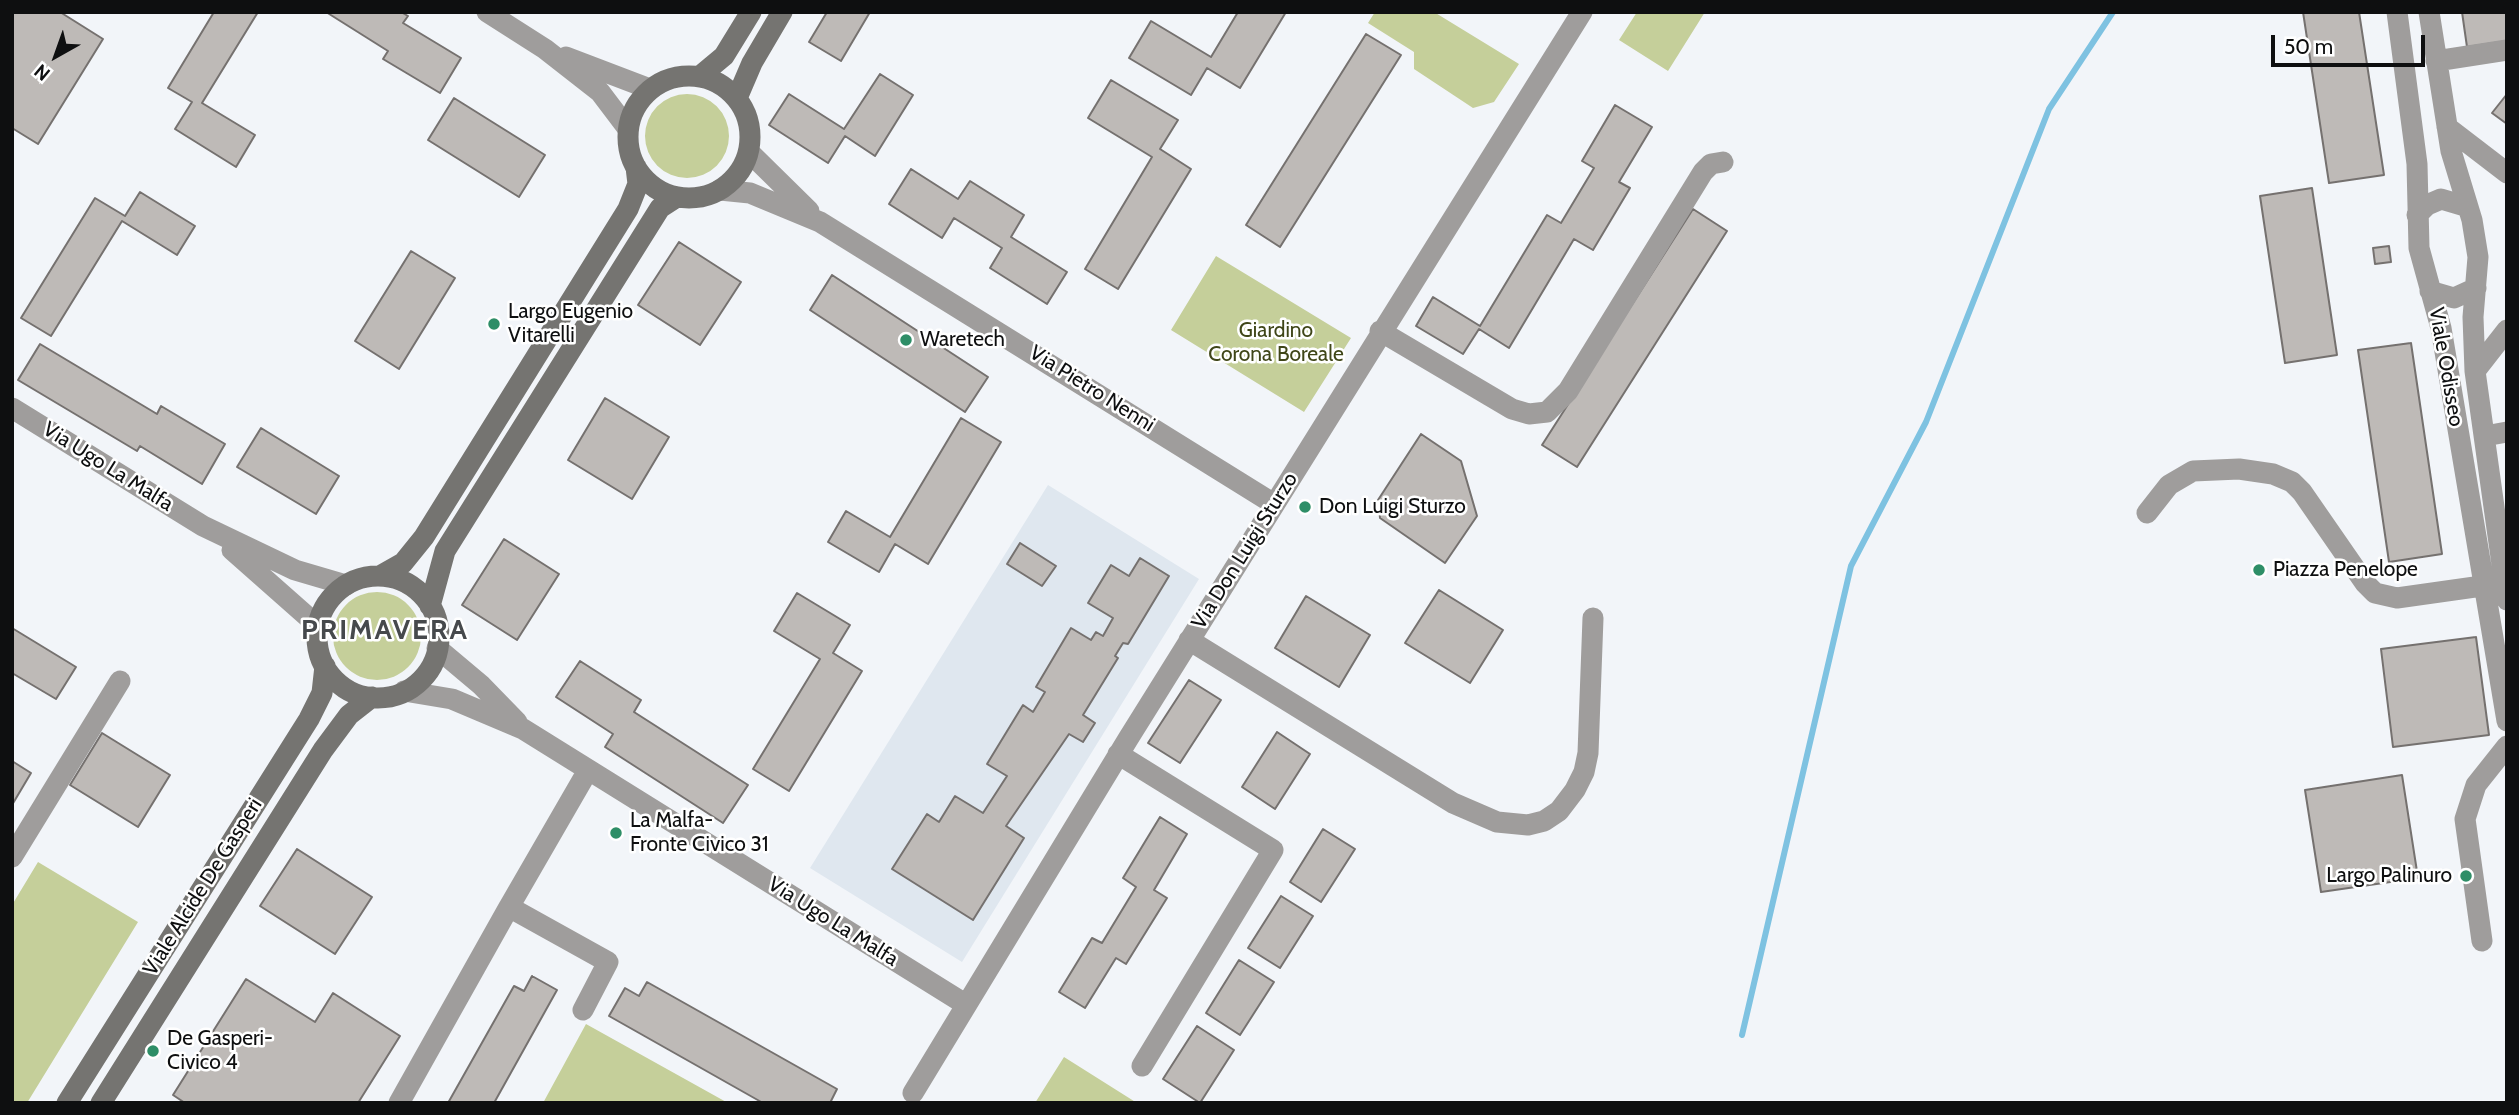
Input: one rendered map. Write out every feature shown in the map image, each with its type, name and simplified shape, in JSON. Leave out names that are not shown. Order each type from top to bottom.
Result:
[{"type":"street","points":[[487,12],[545,49],[600,92],[628,129]]},
{"type":"street","points":[[700,76],[723,56],[751,12]]},
{"type":"street","points":[[737,98],[752,63],[782,12]]},
{"type":"street","name":"Via Don Luigi Sturzo","points":[[913,1093],[1118,754],[1380,331],[1582,12]]},
{"type":"street","name":"Viale Odisseo","points":[[2397,12],[2417,164],[2419,248],[2441,328],[2482,586],[2507,721]]},
{"type":"street","name":"Viale Odisseo","points":[[2429,12],[2456,173],[2468,207],[2478,257],[2473,317],[2475,371],[2507,600]]},
{"type":"street","points":[[545,49],[650,89]]},
{"type":"street","points":[[2436,61],[2507,50]]},
{"type":"street","points":[[700,76],[720,84],[737,98],[747,118],[748,152],[738,174],[720,190],[699,198],[677,197],[653,187],[636,167],[629,153],[628,129],[632,114],[650,89],[668,79],[700,76]]},
{"type":"street","points":[[2447,127],[2507,173]]},
{"type":"street","points":[[748,152],[820,222]]},
{"type":"street","points":[[1380,331],[1512,409],[1529,414],[1547,412],[1568,391],[1703,172],[1711,164],[1723,162]]},
{"type":"street","points":[[380,576],[409,585],[430,607],[437,626],[437,648],[429,669],[404,691],[372,697],[344,687],[325,666],[318,647],[318,626],[327,603],[346,585],[356,580],[380,576],[403,563],[424,537],[628,209],[638,184],[636,167]]},
{"type":"street","name":"Via Pietro Nenni","points":[[720,190],[741,190],[820,222],[1274,504]]},
{"type":"street","points":[[430,607],[440,564],[454,537],[661,206],[677,197]]},
{"type":"street","points":[[2417,215],[2427,205],[2441,199],[2468,207]]},
{"type":"street","points":[[2430,291],[2454,298],[2476,288]]},
{"type":"street","points":[[2475,371],[2507,330]]},
{"type":"street","name":"Via Ugo La Malfa","points":[[12,408],[203,526],[295,570],[346,585]]},
{"type":"street","points":[[2485,436],[2507,432]]},
{"type":"street","points":[[2147,513],[2169,485],[2193,471],[2239,469],[2273,474],[2292,482],[2302,492],[2365,583],[2375,593],[2397,598],[2482,586]]},
{"type":"street","name":"Via Ugo La Malfa","points":[[203,526],[318,626]]},
{"type":"street","points":[[1189,640],[1453,803],[1497,822],[1528,825],[1544,821],[1559,811],[1576,790],[1584,772],[1588,753],[1593,618]]},
{"type":"street","name":"Via Ugo La Malfa","points":[[437,648],[481,685],[523,729]]},
{"type":"street","name":"Viale Alcide De Gasperi","points":[[66,1103],[309,719],[322,693],[325,666]]},
{"type":"street","points":[[12,857],[120,681]]},
{"type":"street","name":"Via Ugo La Malfa","points":[[404,691],[452,699],[523,729],[587,772],[965,1004]]},
{"type":"street","name":"Viale Alcide De Gasperi","points":[[101,1103],[323,750],[349,715],[372,697]]},
{"type":"street","points":[[2483,941],[2465,819],[2476,785],[2507,746]]},
{"type":"street","points":[[1118,754],[1272,849],[1142,1066]]},
{"type":"street","points":[[399,1103],[587,772]]},
{"type":"street","points":[[509,907],[608,962],[583,1010]]},
{"type":"shaded area","points":[[1048,485],[1199,579],[962,962],[810,868]]},
{"type":"green space","points":[[1375,12],[1434,12],[1519,64],[1494,102],[1473,108],[1414,69],[1414,52],[1368,23]]},
{"type":"green space","points":[[1637,12],[1705,12],[1668,71],[1619,40]]},
{"type":"green space","points":[[687,94],[703,97],[717,106],[726,120],[729,136],[726,152],[717,166],[703,175],[687,178],[671,175],[657,166],[648,152],[645,136],[648,120],[657,106],[671,97]]},
{"type":"green space","name":"Giardino Corona Boreale","points":[[1216,256],[1351,338],[1304,412],[1171,330]]},
{"type":"green space","points":[[377,592],[402,599],[414,611],[421,636],[414,661],[402,673],[377,680],[352,673],[340,661],[333,636],[340,611],[352,599]]},
{"type":"green space","points":[[38,862],[138,922],[27,1103],[12,1103],[12,905]]},
{"type":"green space","points":[[586,1024],[728,1103],[543,1103]]},
{"type":"green space","points":[[1064,1057],[1137,1103],[1035,1103]]},
{"type":"building","points":[[12,12],[60,12],[103,39],[38,144],[12,128]]},
{"type":"building","points":[[214,12],[258,12],[202,103],[255,135],[236,167],[175,129],[192,102],[168,88]]},
{"type":"building","points":[[326,12],[401,12],[408,16],[403,23],[461,58],[440,93],[383,59],[388,51]]},
{"type":"building","points":[[827,12],[870,12],[841,61],[809,42]]},
{"type":"building","points":[[1238,12],[1286,12],[1240,88],[1207,68],[1191,95],[1129,58],[1151,21],[1211,57]]},
{"type":"building","points":[[2303,12],[2359,12],[2384,175],[2329,183]]},
{"type":"building","points":[[2462,12],[2507,12],[2507,41],[2467,47]]},
{"type":"building","points":[[1366,34],[1401,55],[1280,247],[1246,225]]},
{"type":"building","points":[[880,74],[913,95],[875,156],[845,136],[828,163],[769,125],[789,94],[844,129]]},
{"type":"building","points":[[1111,80],[1178,120],[1160,149],[1191,169],[1118,289],[1085,269],[1152,157],[1088,118]]},
{"type":"building","points":[[2507,94],[2507,124],[2492,113]]},
{"type":"building","points":[[454,98],[545,155],[519,197],[428,140]]},
{"type":"building","points":[[1615,105],[1652,127],[1619,182],[1630,188],[1593,250],[1574,239],[1509,348],[1479,329],[1463,354],[1416,326],[1433,297],[1480,326],[1547,215],[1561,223],[1594,168],[1582,161]]},
{"type":"building","points":[[911,169],[958,199],[970,181],[1024,215],[1011,237],[1067,272],[1047,304],[990,268],[1002,248],[954,218],[942,238],[889,204]]},
{"type":"building","points":[[2312,188],[2337,355],[2285,363],[2260,196]]},
{"type":"building","points":[[140,192],[195,226],[177,255],[122,221],[51,336],[21,318],[95,198],[125,216]]},
{"type":"building","points":[[1693,209],[1727,231],[1577,467],[1542,445]]},
{"type":"building","points":[[679,242],[741,282],[700,345],[638,305]]},
{"type":"building","points":[[2389,246],[2391,262],[2375,264],[2373,248]]},
{"type":"building","points":[[411,251],[455,278],[399,369],[355,341]]},
{"type":"building","points":[[832,275],[988,377],[965,412],[810,310]]},
{"type":"building","points":[[2411,343],[2442,554],[2389,562],[2358,350]]},
{"type":"building","points":[[40,344],[157,414],[161,406],[225,444],[202,484],[140,446],[137,451],[18,380]]},
{"type":"building","points":[[605,398],[669,437],[632,499],[568,460]]},
{"type":"building","points":[[961,418],[1001,442],[928,564],[895,544],[879,572],[828,542],[846,511],[890,537]]},
{"type":"building","points":[[261,428],[339,476],[316,514],[237,467]]},
{"type":"building","points":[[1421,434],[1461,461],[1477,516],[1445,563],[1380,518],[1378,500]]},
{"type":"building","points":[[504,539],[559,574],[517,640],[462,605]]},
{"type":"building","points":[[1020,543],[1056,566],[1042,586],[1007,564]]},
{"type":"building","points":[[1140,558],[1169,576],[1128,644],[1123,643],[1115,656],[1118,658],[1083,715],[1095,723],[1083,742],[1069,734],[1006,826],[1024,838],[973,920],[892,869],[927,814],[939,822],[955,796],[983,813],[1007,776],[987,764],[1023,705],[1033,712],[1045,692],[1036,687],[1071,628],[1091,640],[1096,632],[1103,636],[1113,618],[1088,603],[1111,565],[1129,576]]},
{"type":"building","points":[[1439,590],[1503,630],[1470,683],[1405,643]]},
{"type":"building","points":[[797,593],[850,625],[833,653],[862,671],[789,791],[753,769],[820,659],[774,631]]},
{"type":"building","points":[[1306,596],[1370,635],[1339,687],[1275,648]]},
{"type":"building","points":[[12,628],[76,667],[56,699],[12,673]]},
{"type":"building","points":[[2476,637],[2489,735],[2393,747],[2381,649]]},
{"type":"building","points":[[580,661],[641,700],[634,712],[748,785],[723,823],[605,747],[613,734],[556,697]]},
{"type":"building","points":[[1189,680],[1221,700],[1180,763],[1148,743]]},
{"type":"building","points":[[1277,732],[1310,754],[1275,809],[1242,787]]},
{"type":"building","points":[[102,733],[170,775],[138,827],[70,785]]},
{"type":"building","points":[[12,761],[31,773],[12,805]]},
{"type":"building","points":[[2402,775],[2418,878],[2321,892],[2305,790]]},
{"type":"building","points":[[1160,817],[1187,834],[1154,890],[1167,898],[1126,964],[1116,958],[1085,1008],[1059,992],[1092,938],[1102,943],[1136,887],[1123,878]]},
{"type":"building","points":[[1323,829],[1355,849],[1321,902],[1290,882]]},
{"type":"building","points":[[297,849],[372,897],[335,954],[260,906]]},
{"type":"building","points":[[1281,896],[1313,916],[1280,968],[1248,948]]},
{"type":"building","points":[[1239,960],[1274,982],[1240,1035],[1206,1013]]},
{"type":"building","points":[[532,976],[557,990],[494,1103],[448,1103],[514,986],[524,991]]},
{"type":"building","points":[[246,979],[315,1022],[333,993],[400,1036],[358,1103],[185,1103],[173,1095]]},
{"type":"building","points":[[647,982],[837,1089],[830,1103],[763,1103],[609,1016],[625,988],[639,996]]},
{"type":"building","points":[[1197,1026],[1234,1050],[1200,1103],[1163,1079]]},
{"type":"waterway","points":[[1742,1035],[1851,566],[1926,422],[2049,109],[2113,12]]},
{"type":"place","name":"Largo Eugenio Vitarelli","points":[[494,324]]},
{"type":"place","name":"Waretech","points":[[906,340]]},
{"type":"place","name":"Don Luigi Sturzo","points":[[1305,507]]},
{"type":"place","name":"Piazza Penelope","points":[[2259,570]]},
{"type":"place","name":"La Malfa- Fronte Civico 31","points":[[616,833]]},
{"type":"place","name":"Largo Palinuro","points":[[2466,876]]},
{"type":"place","name":"De Gasperi- Civico 4","points":[[153,1051]]},
{"type":"district","name":"PRIMAVERA","points":[[385,631]]}]
